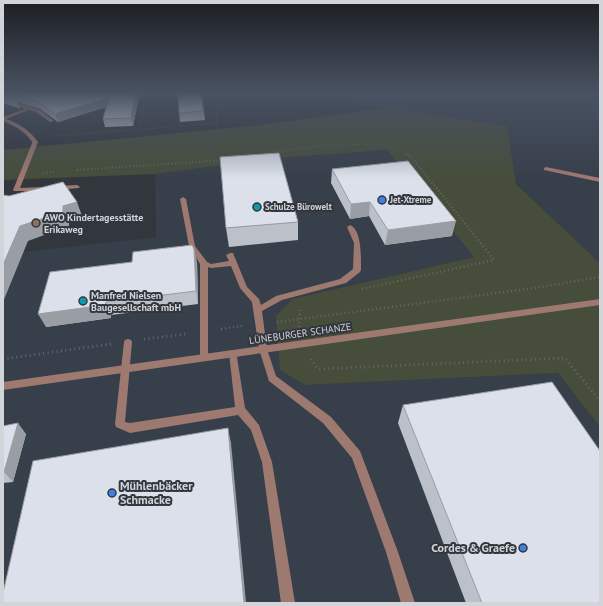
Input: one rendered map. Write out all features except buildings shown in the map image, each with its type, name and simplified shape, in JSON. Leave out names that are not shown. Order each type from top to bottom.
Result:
[{"type":"street","points":[[8,121],[17,125],[34,140],[16,190],[77,187]]},
{"type":"street","points":[[546,169],[600,180]]},
{"type":"street","points":[[183,199],[192,246],[204,264],[204,357]]},
{"type":"street","points":[[257,310],[278,298],[343,281],[357,270],[357,243],[350,227]]},
{"type":"street","points":[[204,264],[211,266],[231,259],[244,288],[256,301],[263,349],[272,378],[327,420],[356,455],[392,552],[408,603]]},
{"type":"street","name":"LÜNEBURGER SCHANZE","points":[[3,386],[600,302]]},
{"type":"street","points":[[128,342],[124,368],[120,424],[130,428],[240,410]]},
{"type":"street","points":[[233,353],[240,410],[255,428],[267,462],[288,603]]},
{"type":"path","points":[[140,128],[141,121]]},
{"type":"path","points":[[34,140],[140,128],[217,123],[217,121]]},
{"type":"path","points":[[259,154],[298,148],[360,145],[398,148],[412,158],[494,260],[355,290]]},
{"type":"path","points":[[77,170],[212,162],[227,159]]},
{"type":"path","points":[[22,174],[54,172]]},
{"type":"path","points":[[3,359],[204,331],[314,319],[535,288],[600,277]]},
{"type":"path","points":[[318,369],[565,358],[600,401]]},
{"type":"shaded area","points":[[475,121],[600,121],[600,263],[516,184],[507,126]]},
{"type":"shaded area","points":[[387,150],[474,257],[292,299],[305,385],[558,373],[600,427],[600,603],[3,603],[3,254],[156,237],[155,174],[277,158]]},
{"type":"green space","points":[[288,121],[476,121],[507,126],[516,184],[600,263],[600,427],[558,373],[305,385],[280,370],[276,316],[292,299],[474,257],[387,150],[277,158],[155,174],[3,180],[3,150]]},
{"type":"place","name":"Jet-Xtreme","points":[[382,200]]},
{"type":"place","name":"Schulze Bürowelt","points":[[257,207]]},
{"type":"place","name":"AWO Kindertagesstätte Erikaweg","points":[[36,223]]},
{"type":"place","name":"Manfred Nielsen Baugesellschaft mbH","points":[[83,301]]},
{"type":"place","name":"Mühlenbäcker Schmacke","points":[[112,493]]},
{"type":"place","name":"Cordes & Graefe","points":[[523,548]]}]
